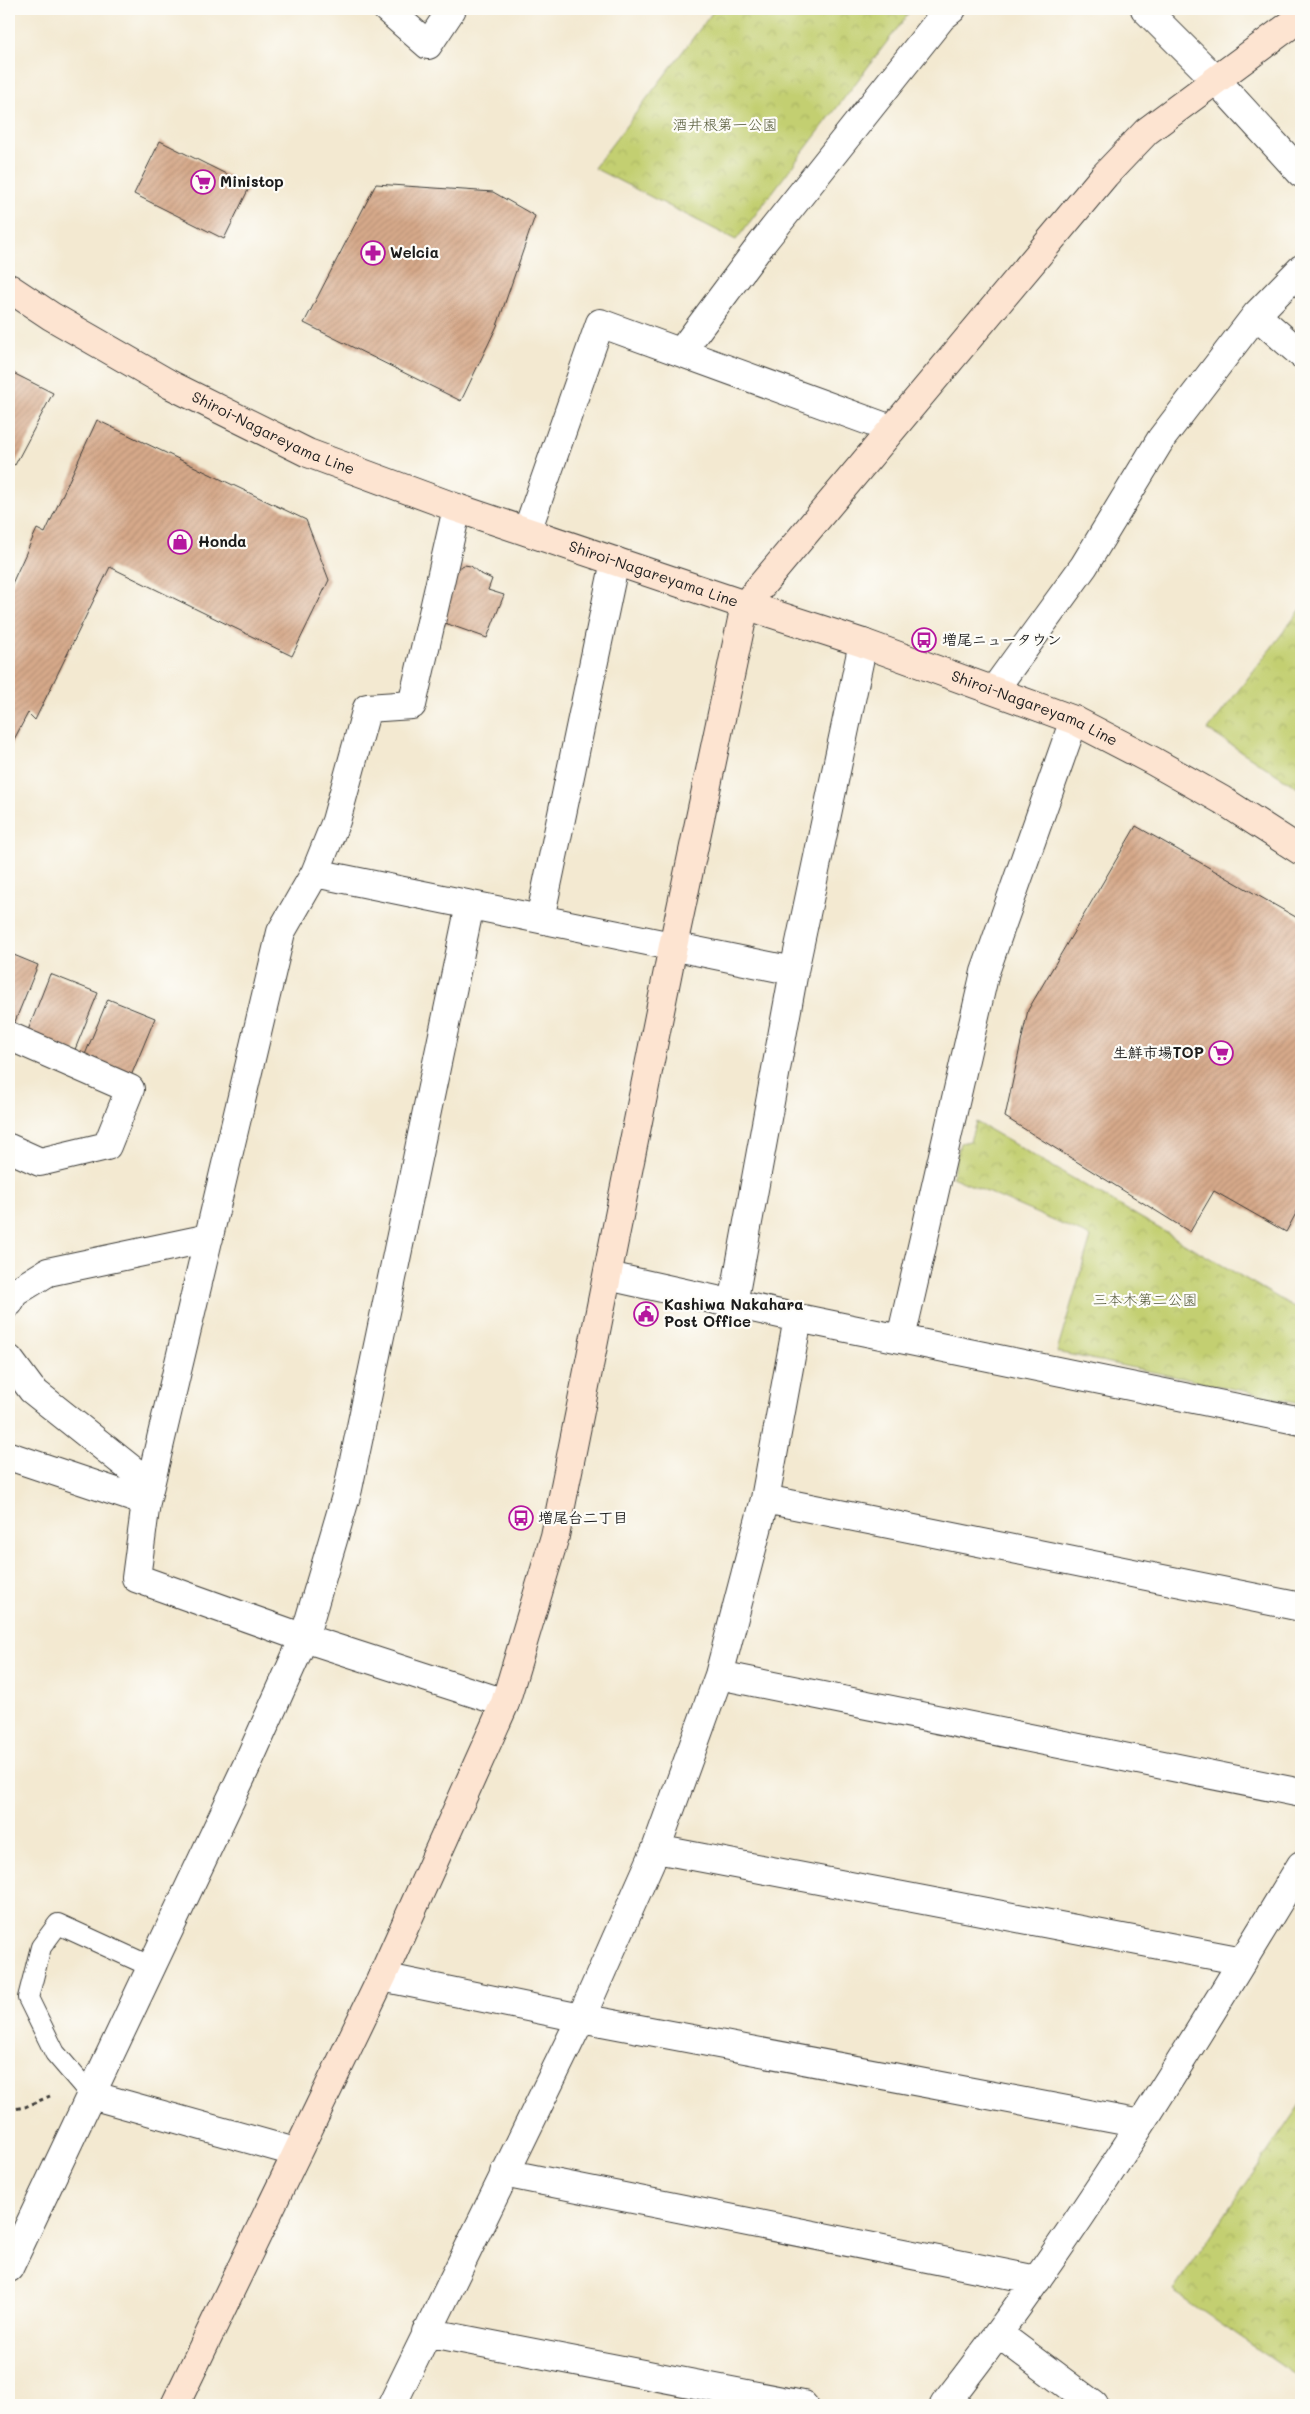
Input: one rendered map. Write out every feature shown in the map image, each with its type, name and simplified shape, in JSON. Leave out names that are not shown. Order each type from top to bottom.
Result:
[{"type":"street","points":[[387,9],[428,45],[452,9]]},
{"type":"street","points":[[681,352],[776,227],[942,17],[952,9]]},
{"type":"street","points":[[1145,9],[1214,79],[1301,173]]},
{"type":"street","points":[[175,2405],[295,2152],[382,1976],[505,1703],[555,1536],[673,946],[745,605],[1105,175],[1147,131],[1214,79],[1301,17]]},
{"type":"street","points":[[994,690],[1084,566],[1161,439],[1256,315],[1301,269]]},
{"type":"street","name":"Shiroi-Nagareyama Line","points":[[9,288],[51,316],[171,385],[308,453],[457,508],[863,643],[1074,720],[1154,761],[1222,800],[1301,852]]},
{"type":"street","points":[[1256,315],[1301,354]]},
{"type":"street","points":[[527,531],[600,323],[891,429]]},
{"type":"street","points":[[457,508],[412,705],[367,708],[336,821],[315,873],[281,932],[148,1493],[136,1578],[304,1638],[505,1703]]},
{"type":"street","points":[[540,919],[615,561]]},
{"type":"street","points":[[733,1304],[794,972],[863,643]]},
{"type":"street","points":[[901,1338],[986,972],[1074,720]]},
{"type":"street","points":[[315,873],[794,972]]},
{"type":"street","points":[[9,2268],[85,2088],[152,1967],[304,1638],[348,1489],[470,904]]},
{"type":"street","points":[[9,1036],[130,1089],[107,1146],[40,1162],[9,1148]]},
{"type":"street","points":[[9,1303],[14,1293],[48,1272],[209,1238]]},
{"type":"street","points":[[608,1276],[798,1318],[1301,1421]]},
{"type":"street","points":[[392,2405],[581,2018],[656,1849],[719,1675],[765,1499],[798,1318]]},
{"type":"street","points":[[9,1360],[32,1390],[148,1493]]},
{"type":"street","points":[[9,1456],[148,1493]]},
{"type":"street","points":[[765,1499],[1301,1607]]},
{"type":"street","points":[[719,1675],[1301,1793]]},
{"type":"street","points":[[656,1849],[1243,1961]]},
{"type":"street","points":[[944,2405],[999,2334],[1037,2280],[1141,2124],[1301,1865]]},
{"type":"street","points":[[382,1976],[581,2018],[1141,2124]]},
{"type":"street","points":[[85,2088],[295,2152]]},
{"type":"street","points":[[504,2173],[1037,2280]]},
{"type":"street","points":[[426,2332],[729,2399],[803,2405]]},
{"type":"street","points":[[999,2334],[1094,2405]]},
{"type":"lane","points":[[85,2088],[55,2053],[28,1998],[41,1947],[58,1924],[152,1967]]},
{"type":"path","points":[[9,2110],[26,2108],[85,2088]]},
{"type":"green space","name":"酒井根第一公園","points":[[715,9],[912,9],[736,240],[594,168]]},
{"type":"green space","points":[[1301,609],[1301,790],[1208,730]]},
{"type":"green space","name":"三本木第二公園","points":[[976,1122],[1301,1311],[1301,1403],[1057,1352],[1091,1237],[952,1177],[960,1143],[970,1141]]},
{"type":"green space","points":[[1301,2103],[1301,2379],[1173,2291]]},
{"type":"building","points":[[160,141],[250,186],[224,239],[134,194]]},
{"type":"building","points":[[376,184],[493,192],[535,216],[497,326],[461,401],[304,323]]},
{"type":"building","points":[[9,371],[53,393],[15,465],[9,462]]},
{"type":"building","points":[[97,420],[306,520],[329,580],[292,656],[110,567],[35,720],[28,713],[9,749],[9,590],[37,529],[45,533]]},
{"type":"building","points":[[464,565],[471,566],[479,573],[492,579],[488,590],[504,595],[487,638],[442,622],[458,568]]},
{"type":"building","points":[[1136,826],[1301,920],[1301,1204],[1286,1232],[1214,1191],[1190,1232],[1005,1117],[1028,1010]]},
{"type":"building","points":[[9,953],[38,965],[14,1024],[9,1022]]},
{"type":"building","points":[[50,974],[98,993],[74,1052],[27,1033]]},
{"type":"building","points":[[108,999],[155,1018],[131,1076],[84,1057]]},
{"type":"place","name":"Ministop","points":[[203,182]]},
{"type":"place","name":"Welcia","points":[[373,253]]},
{"type":"place","name":"Honda","points":[[180,542]]},
{"type":"place","name":"増尾ニュータウン","points":[[924,640]]},
{"type":"place","name":"生鮮市場TOP","points":[[1221,1053]]},
{"type":"place","name":"Kashiwa Nakahara Post Office","points":[[646,1314]]},
{"type":"place","name":"増尾台二丁目","points":[[521,1518]]}]
